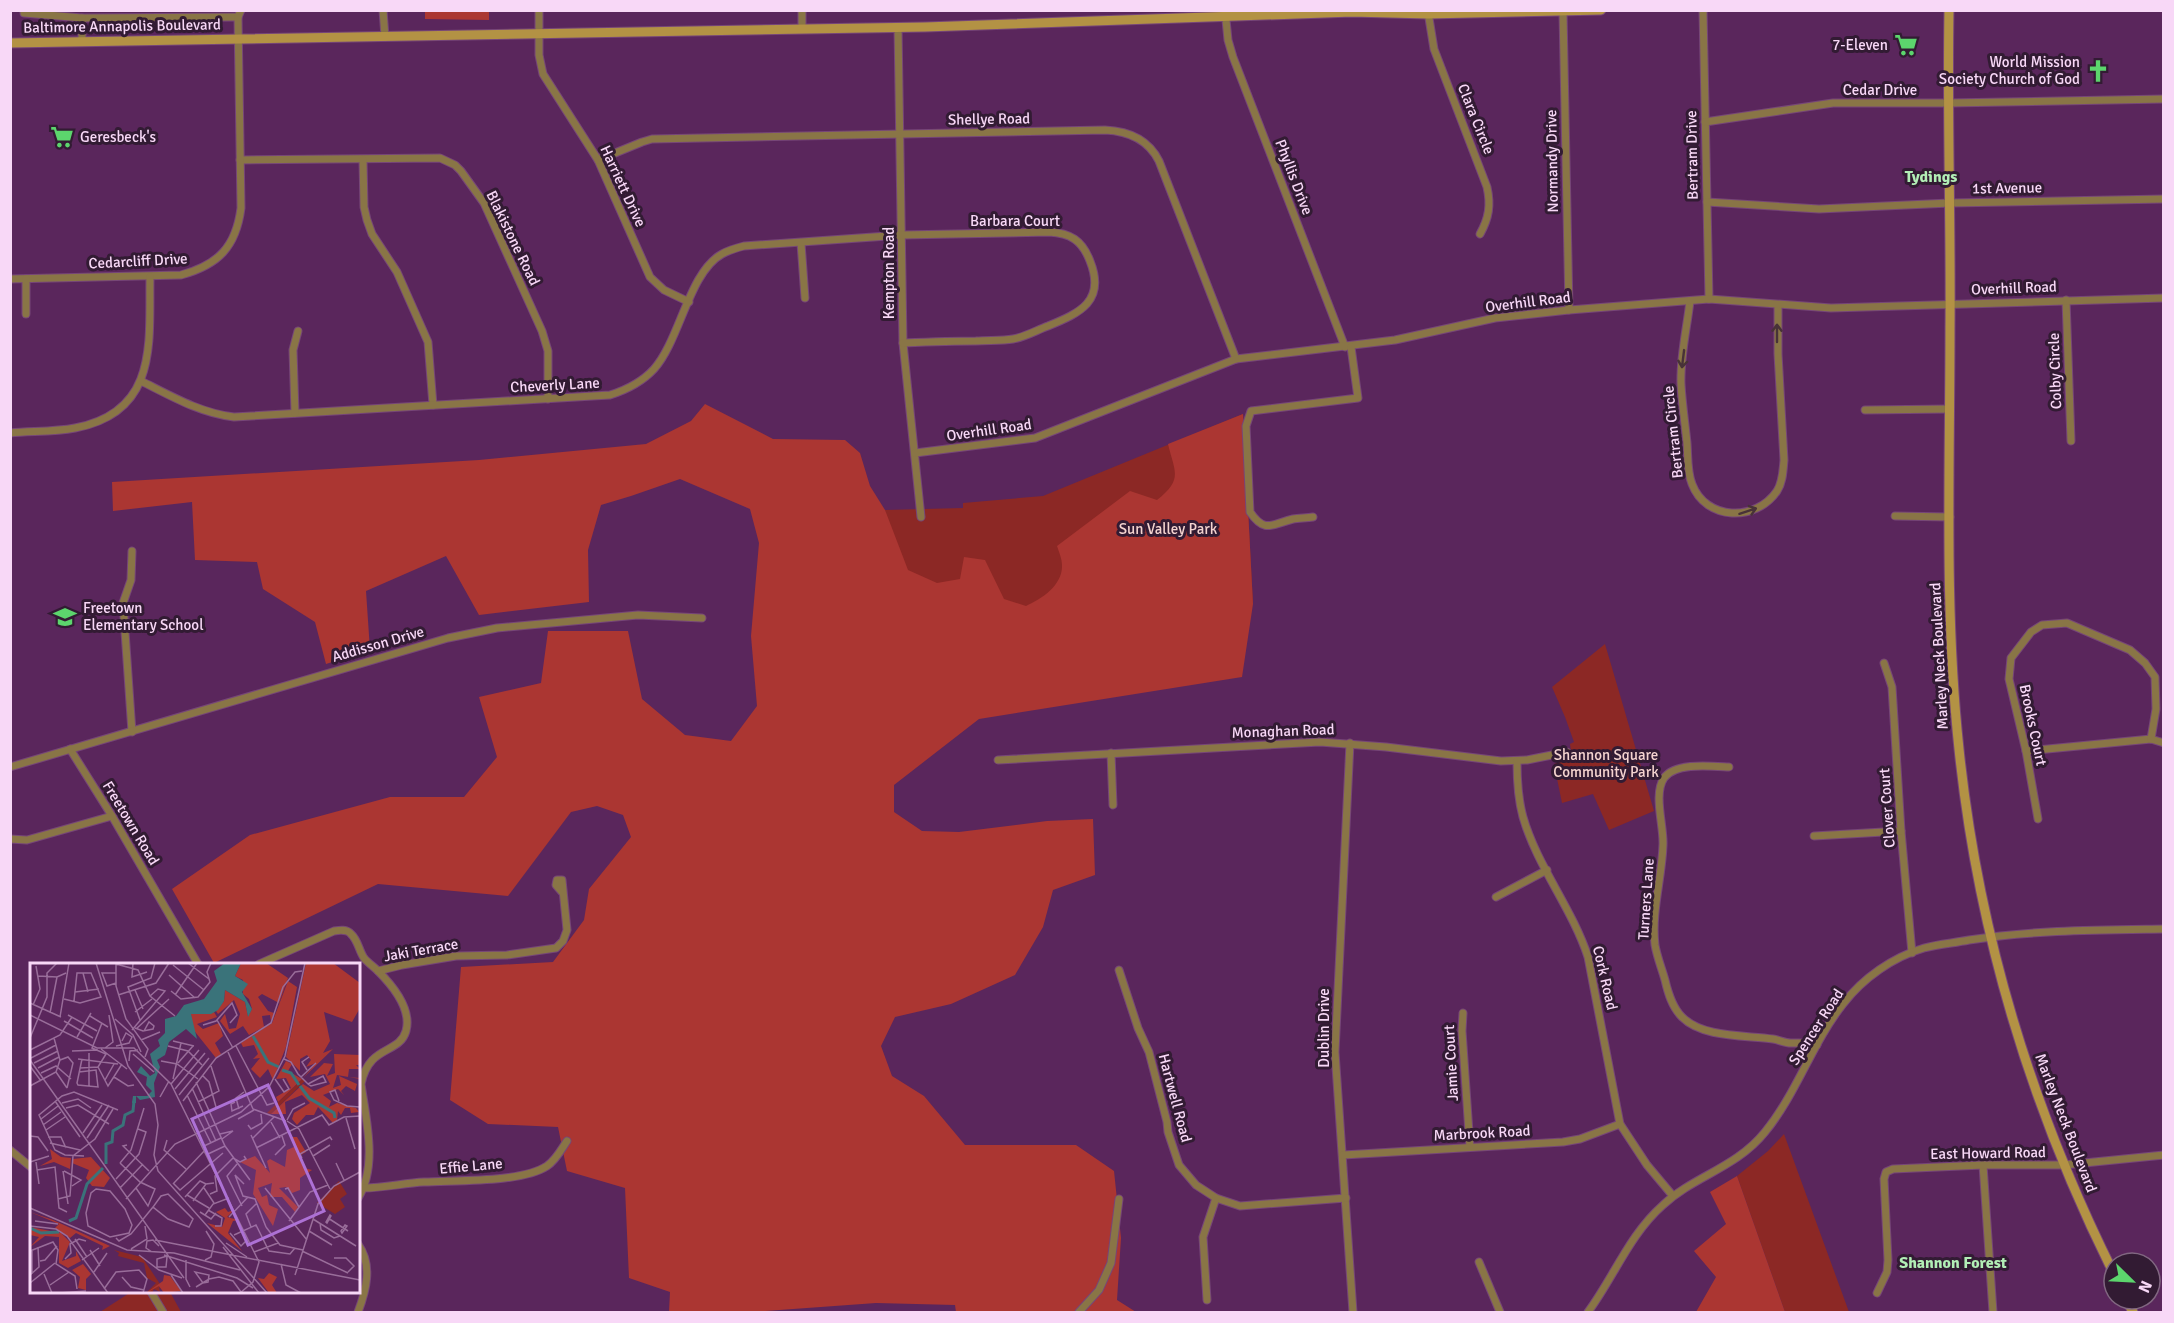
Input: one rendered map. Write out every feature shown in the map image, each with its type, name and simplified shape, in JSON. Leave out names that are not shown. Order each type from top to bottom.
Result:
[{"type":"main road","name":"Baltimore Annapolis Boulevard","points":[[10,43],[898,27],[1224,12],[1601,10]]},
{"type":"main road","name":"Marley Neck Boulevard","points":[[1948,10],[1951,634],[1959,749],[1973,851],[1990,937],[2025,1058],[2064,1165],[2103,1251]]},
{"type":"street","points":[[24,10],[24,13],[82,18],[240,14]]},
{"type":"street","points":[[383,10],[385,37]]},
{"type":"street","name":"Harriett Drive","points":[[539,10],[539,55],[543,74],[598,160],[650,277],[663,290],[689,302]]},
{"type":"street","points":[[802,10],[802,28]]},
{"type":"street","name":"Bertram Drive","points":[[1703,10],[1709,299]]},
{"type":"street","name":"Phyllis Drive","points":[[1224,12],[1233,57],[1348,347],[1358,398],[1251,411],[1246,426],[1250,512],[1257,522],[1267,526],[1282,524],[1291,519],[1313,517]]},
{"type":"street","name":"Clara Circle","points":[[1428,12],[1434,49],[1487,187],[1489,209],[1487,222],[1480,234]]},
{"type":"street","name":"Normandy Drive","points":[[1563,12],[1569,310]]},
{"type":"street","name":"Cedarcliff Drive","points":[[10,279],[181,275],[199,270],[220,257],[233,240],[239,224],[241,208],[240,14]]},
{"type":"street","points":[[82,18],[82,42]]},
{"type":"street","name":"Kempton Road","points":[[898,27],[903,343],[921,518]]},
{"type":"street","name":"Cedar Drive","points":[[1705,122],[1833,103],[2163,99]]},
{"type":"street","name":"Shellye Road","points":[[598,160],[635,144],[652,140],[1107,130],[1128,134],[1148,144],[1154,152],[1236,359]]},
{"type":"street","name":"Blakistone Road","points":[[240,160],[440,158],[456,165],[490,214],[542,331],[548,351],[548,399]]},
{"type":"street","points":[[363,160],[364,207],[367,220],[372,234],[397,272],[428,342],[433,405]]},
{"type":"street","name":"1st Avenue","points":[[1707,202],[1819,209],[1950,203],[2163,200]]},
{"type":"street","name":"Barbara Court","points":[[902,235],[1060,232],[1081,243],[1089,257],[1095,278],[1092,296],[1082,310],[1075,315],[1015,339],[903,343]]},
{"type":"street","name":"Cheverly Lane","points":[[141,381],[195,408],[217,415],[234,417],[610,395],[640,382],[654,370],[663,357],[703,273],[720,254],[744,246],[902,235]]},
{"type":"street","points":[[801,243],[805,298]]},
{"type":"street","points":[[10,433],[73,429],[90,424],[119,409],[129,399],[141,381],[147,364],[150,276]]},
{"type":"street","points":[[26,279],[26,314]]},
{"type":"street","name":"Overhill Road","points":[[915,453],[1035,438],[1236,359],[1395,340],[1495,318],[1709,299],[1831,308],[2163,298]]},
{"type":"street","name":"Colby Circle","points":[[2066,300],[2071,441]]},
{"type":"street","name":"Bertram Circle","points":[[1690,301],[1681,384],[1691,482],[1701,498],[1709,505],[1736,515],[1746,514],[1764,504],[1776,492],[1782,475],[1784,460],[1778,354],[1778,305]]},
{"type":"street","points":[[296,412],[292,350],[298,331]]},
{"type":"street","points":[[1865,410],[1950,409]]},
{"type":"street","points":[[1895,516],[1950,517]]},
{"type":"street","points":[[132,551],[130,580],[123,603],[132,732]]},
{"type":"street","name":"Addisson Drive","points":[[70,749],[448,638],[497,628],[638,615],[702,618]]},
{"type":"street","name":"Brooks Court","points":[[2038,819],[2026,751],[2009,679],[2011,658],[2031,632],[2042,625],[2067,623],[2130,651],[2145,663],[2155,677],[2156,709],[2151,739]]},
{"type":"street","name":"Clover Court","points":[[1884,663],[1892,687],[1901,831],[1912,952]]},
{"type":"street","points":[[2026,751],[2151,739],[2163,743]]},
{"type":"street","name":"Monaghan Road","points":[[998,760],[1297,742],[1350,743],[1478,759],[1517,761],[1567,752]]},
{"type":"street","name":"Dublin Drive","points":[[1350,743],[1335,1052],[1353,1312]]},
{"type":"street","points":[[10,767],[70,749]]},
{"type":"street","name":"Freetown Road","points":[[70,749],[112,816],[197,963]]},
{"type":"street","points":[[1111,753],[1113,805]]},
{"type":"street","name":"Cork Road","points":[[1517,761],[1517,781],[1522,814],[1547,870],[1581,935],[1588,957],[1620,1124],[1647,1165],[1673,1196]]},
{"type":"street","name":"Turners Lane","points":[[1729,767],[1699,765],[1676,770],[1665,777],[1659,790],[1663,844],[1655,920],[1655,945],[1667,991],[1683,1018],[1698,1028],[1713,1032],[1776,1039],[1789,1043],[1801,1041],[1817,1045]]},
{"type":"street","points":[[10,839],[27,840],[112,816]]},
{"type":"street","points":[[1814,836],[1901,831]]},
{"type":"street","points":[[1496,897],[1547,870]]},
{"type":"street","name":"Jaki Terrace","points":[[261,963],[307,941],[341,930],[352,935],[365,960],[378,971],[456,956],[507,955],[556,948],[563,942],[567,930],[562,892]]},
{"type":"street","name":"Spencer Road","points":[[1588,1312],[1600,1296],[1637,1232],[1649,1218],[1673,1196],[1718,1170],[1750,1147],[1765,1132],[1843,1004],[1861,983],[1887,965],[1924,948],[1990,937],[2163,929]]},
{"type":"street","name":"Hartwell Road","points":[[1119,970],[1138,1028],[1149,1052],[1168,1132],[1179,1165],[1196,1185],[1216,1198],[1240,1206],[1346,1198]]},
{"type":"street","points":[[360,1195],[364,1188],[369,1150],[361,1084],[363,1076],[370,1060],[399,1043],[407,1023],[402,1002],[378,971]]},
{"type":"street","name":"Jamie Court","points":[[1463,1013],[1462,1031],[1470,1147]]},
{"type":"street","name":"Marbrook Road","points":[[1343,1155],[1580,1139],[1620,1124]]},
{"type":"street","name":"Effie Lane","points":[[364,1188],[486,1179],[529,1173],[549,1166],[567,1141]]},
{"type":"street","points":[[10,1150],[30,1166]]},
{"type":"street","name":"East Howard Road","points":[[1877,1293],[1887,1272],[1888,1260],[1884,1179],[1886,1172],[1983,1165],[2064,1165],[2163,1155]]},
{"type":"street","points":[[1983,1165],[1993,1312]]},
{"type":"street","points":[[1207,1300],[1203,1237],[1216,1198]]},
{"type":"street","points":[[1079,1312],[1098,1290],[1111,1263],[1119,1199]]},
{"type":"street","points":[[358,1312],[368,1275],[360,1247]]},
{"type":"street","points":[[1479,1262],[1500,1312]]},
{"type":"street","points":[[152,1293],[164,1312]]},
{"type":"green space","points":[[425,11],[489,11],[489,20],[425,19]]},
{"type":"green space","points":[[705,404],[773,439],[845,440],[860,453],[870,486],[885,510],[908,570],[937,583],[960,579],[964,557],[985,560],[1004,599],[1026,606],[1045,595],[1059,579],[1062,563],[1057,546],[1130,491],[1157,500],[1165,493],[1174,481],[1175,475],[1168,444],[1243,414],[1253,604],[1242,677],[979,719],[894,785],[894,812],[922,831],[959,832],[1047,821],[1093,819],[1095,875],[1053,890],[1043,927],[1015,975],[951,1004],[895,1017],[881,1046],[892,1076],[924,1096],[965,1145],[1076,1145],[1114,1171],[1121,1238],[1117,1300],[1136,1312],[956,1312],[955,1305],[876,1303],[752,1312],[669,1312],[670,1292],[629,1278],[625,1188],[567,1171],[558,1127],[488,1124],[450,1100],[461,967],[553,962],[584,920],[589,889],[631,837],[623,815],[597,806],[571,812],[508,896],[378,884],[214,963],[172,889],[250,835],[390,797],[464,797],[497,757],[479,697],[541,683],[548,631],[628,631],[642,699],[685,735],[731,741],[757,706],[751,636],[759,543],[750,509],[680,479],[601,505],[588,550],[589,602],[479,615],[446,556],[366,591],[370,650],[326,664],[315,622],[263,589],[257,562],[195,560],[192,502],[113,511],[112,482],[479,460],[646,444],[691,421]]},
{"type":"green space","name":"Sun Valley Park","points":[[1243,414],[1253,604],[893,625],[885,510],[963,508],[963,503],[1043,496]]},
{"type":"green space","name":"Shannon Square Community Park","points":[[1605,644],[1654,811],[1609,830],[1593,794],[1562,803],[1554,764],[1572,758],[1570,744],[1574,742],[1552,687]]},
{"type":"green space","points":[[1784,1134],[1849,1312],[1785,1312],[1737,1176],[1768,1151]]},
{"type":"green space","points":[[1737,1176],[1785,1312],[1696,1312],[1716,1277],[1694,1251],[1726,1224],[1710,1192]]},
{"type":"green space","points":[[129,1293],[171,1293],[181,1312],[100,1312]]},
{"type":"place","name":"7-Eleven","points":[[1906,45]]},
{"type":"place","name":"World Mission Society Church of God","points":[[2098,71]]},
{"type":"place","name":"Geresbeck's","points":[[62,137]]},
{"type":"place","name":"Freetown Elementary School","points":[[65,617]]},
{"type":"district","name":"Tydings","points":[[1931,176]]},
{"type":"district","name":"Shannon Forest","points":[[1953,1262]]}]
